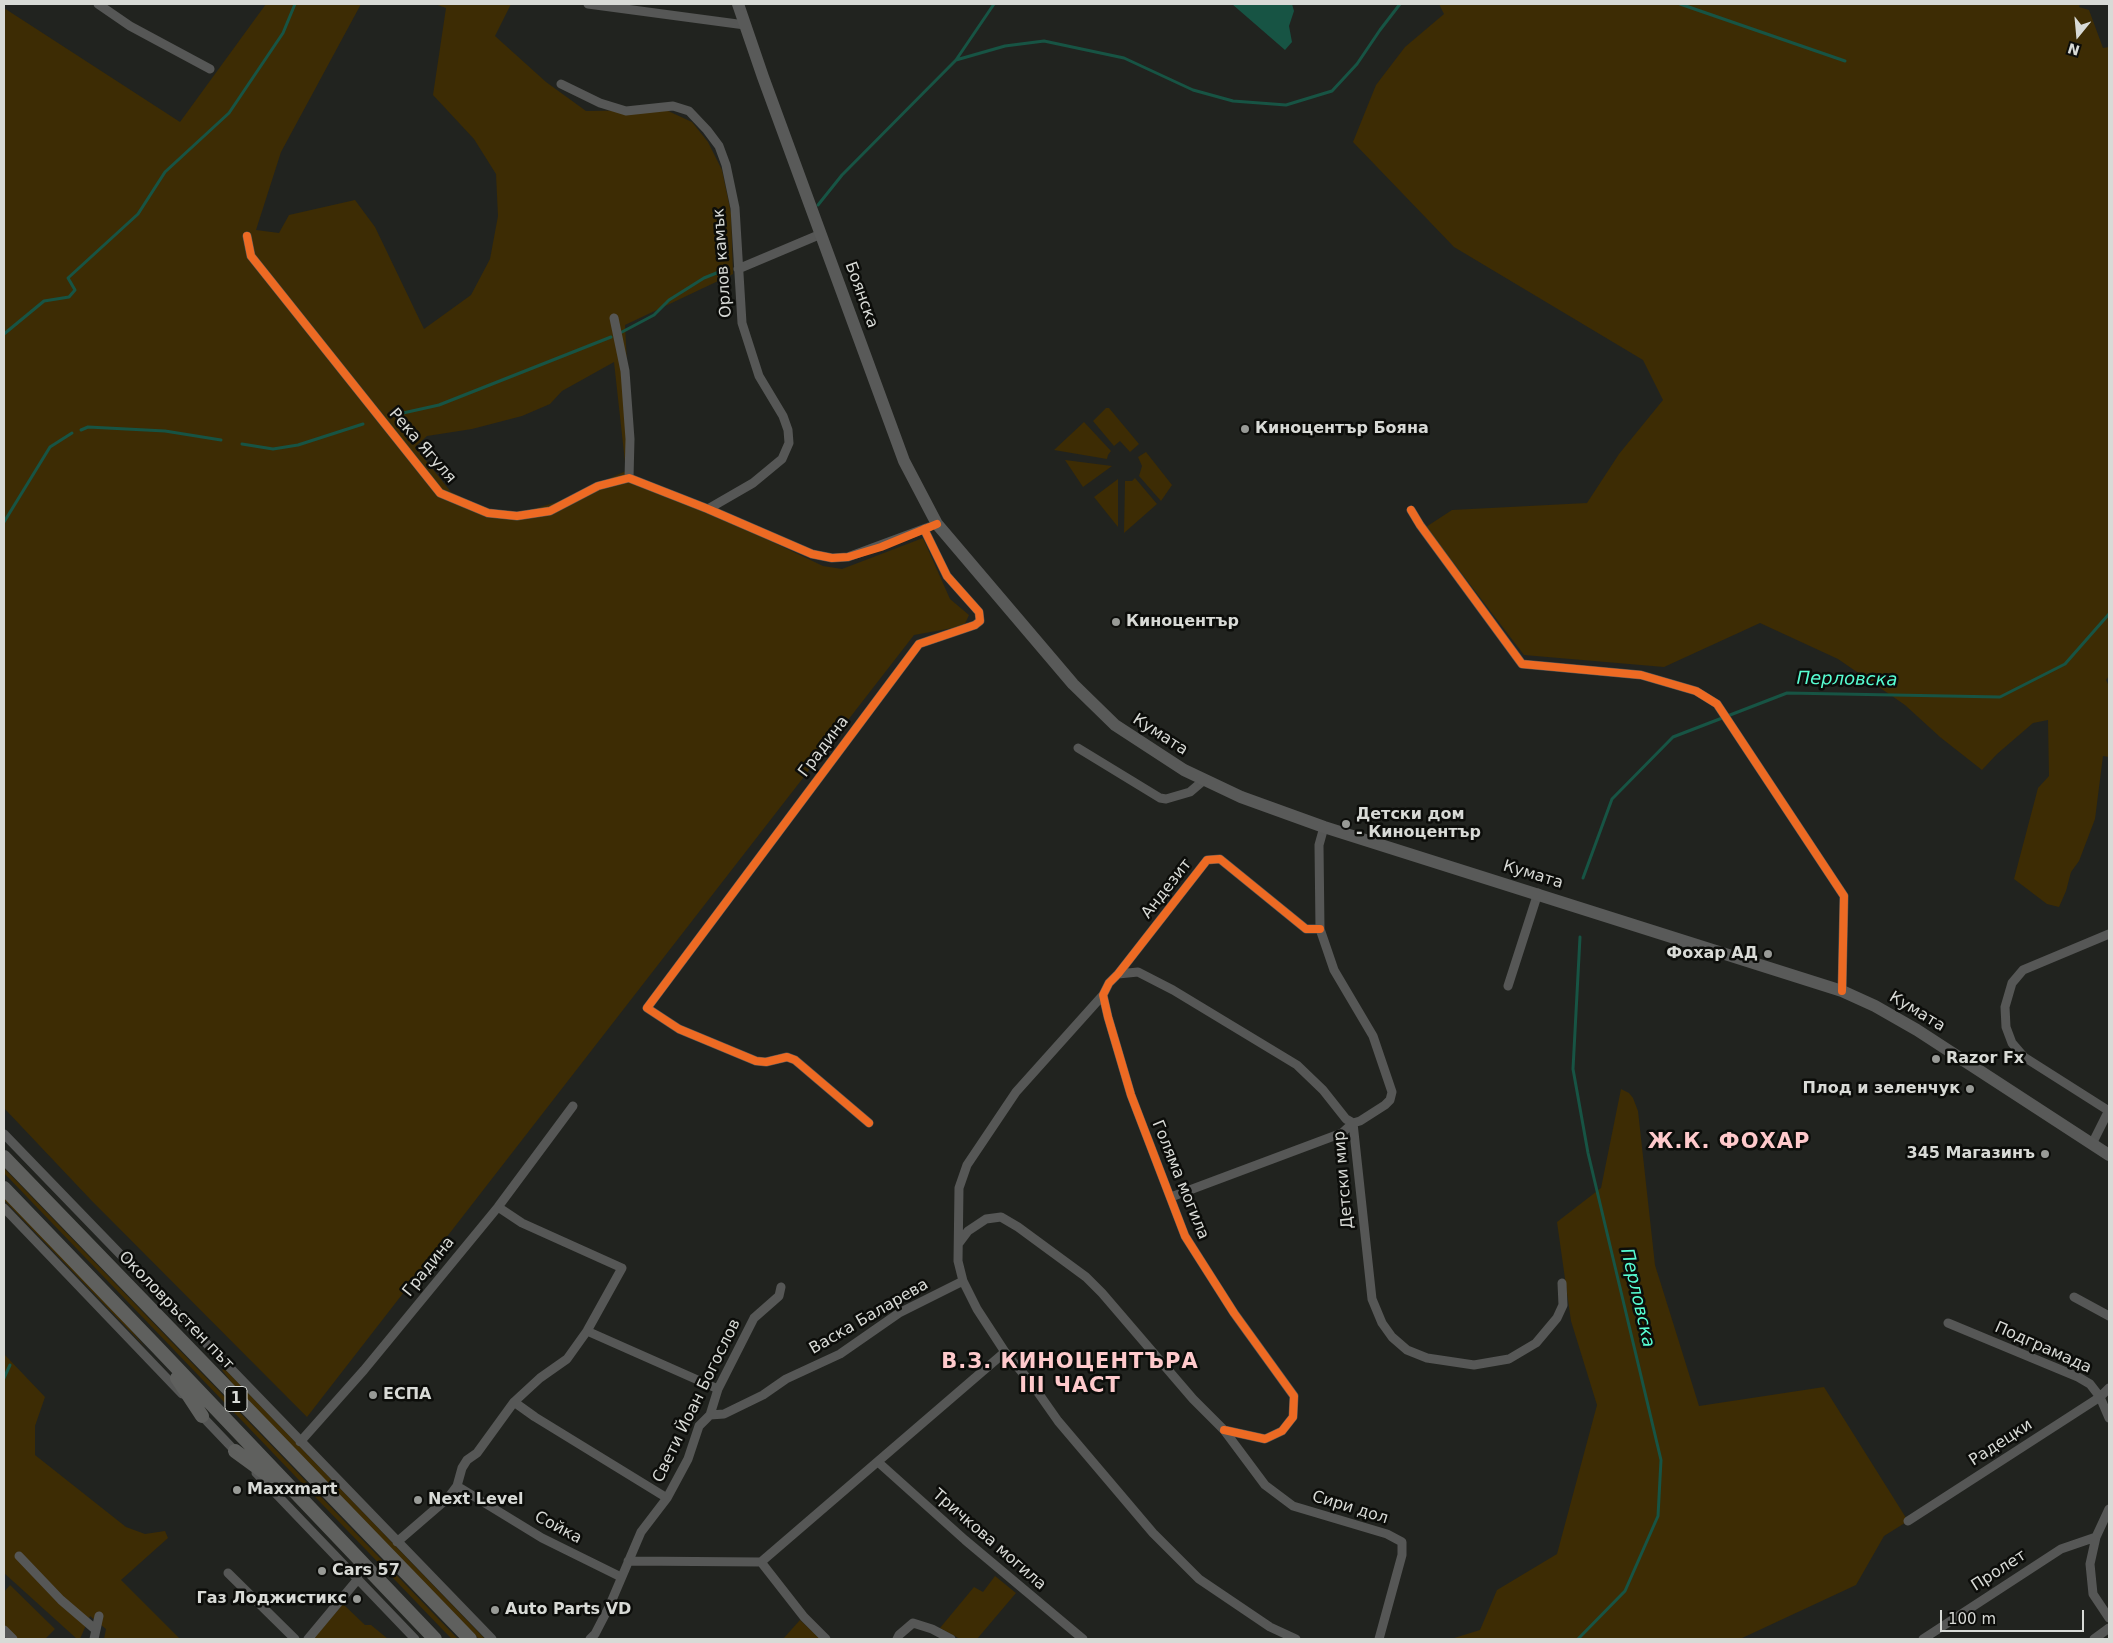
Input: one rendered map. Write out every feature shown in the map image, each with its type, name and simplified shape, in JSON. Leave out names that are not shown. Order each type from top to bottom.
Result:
[{"type":"highway","name":"Околовръстен път","points":[[4,1157],[470,1639]]},
{"type":"highway","name":"1","points":[[4,1188],[435,1639]]},
{"type":"highway","points":[[156,1346],[202,1416]]},
{"type":"highway","points":[[235,1451],[301,1499]]},
{"type":"main road","name":"Боянска","points":[[738,4],[904,461],[937,524],[985,579]]},
{"type":"main road","name":"Кумата","points":[[985,579],[1073,684],[1115,725],[1184,770],[1241,797],[1324,827],[1842,991],[1875,1006],[1918,1030],[2109,1155]]},
{"type":"street","points":[[98,4],[130,26],[210,69]]},
{"type":"street","points":[[588,4],[746,25]]},
{"type":"street","name":"Орлов камък","points":[[561,84],[600,103],[626,111],[673,106],[689,111],[719,146],[731,185],[735,208],[742,323],[759,376],[783,416],[788,430],[789,443],[782,459],[760,477],[708,509]]},
{"type":"street","points":[[738,269],[821,234]]},
{"type":"street","name":"Река Ягуля","points":[[247,236],[251,256],[440,493],[488,514],[517,516],[550,511],[598,486],[629,478]]},
{"type":"street","points":[[614,318],[624,371],[630,439],[629,478],[708,509],[812,554],[832,558],[848,557],[937,524]]},
{"type":"street","points":[[1411,510],[1522,664],[1641,675],[1696,691],[1717,704],[1844,896],[1842,991]]},
{"type":"street","name":"Градина","points":[[869,1123],[795,1060],[787,1057],[766,1062],[756,1062],[693,1036],[671,1025],[647,1008],[919,644],[975,625],[980,621],[979,612],[947,576],[924,529]]},
{"type":"street","points":[[1078,748],[1160,798],[1166,799],[1190,792],[1204,780]]},
{"type":"street","name":"Детски мир","points":[[1324,827],[1319,845],[1320,929],[1334,970],[1373,1036],[1392,1092],[1390,1100],[1385,1105],[1360,1121],[1353,1122],[1372,1299],[1382,1323],[1392,1337],[1407,1350],[1426,1358],[1474,1365],[1509,1359],[1536,1343],[1557,1318],[1563,1305],[1562,1283]]},
{"type":"street","name":"Андезит","points":[[1118,974],[1207,860],[1220,859],[1306,929],[1320,929]]},
{"type":"street","points":[[1508,986],[1538,894]]},
{"type":"street","points":[[2092,1144],[2109,1111],[2024,1057],[2012,1043],[2006,1027],[2005,1007],[2012,983],[2023,970],[2109,934]]},
{"type":"street","points":[[1171,1197],[1342,1133],[1353,1122],[1346,1119],[1323,1090],[1297,1065],[1164,985],[1138,972],[1118,974],[1109,982],[1104,995],[1016,1092],[967,1165],[959,1188],[958,1260],[963,1281],[977,1309],[1005,1352],[1032,1384],[1058,1421],[1153,1532],[1199,1580],[1270,1627],[1296,1639]]},
{"type":"street","name":"Голяма могила","points":[[1104,995],[1108,1017],[1131,1095],[1185,1236],[1234,1314],[1294,1396],[1293,1417],[1282,1431],[1265,1439],[1224,1430]]},
{"type":"street","name":"Градина","points":[[300,1442],[364,1370],[498,1206],[573,1106]]},
{"type":"street","points":[[4,1134],[492,1639]]},
{"type":"street","points":[[397,1542],[448,1498],[457,1486],[462,1468],[467,1460],[477,1453],[514,1402],[540,1378],[567,1359],[587,1332],[622,1268],[522,1223],[498,1206]]},
{"type":"street","points":[[4,1208],[416,1639]]},
{"type":"street","points":[[959,1243],[968,1231],[986,1219],[1001,1217],[1018,1226],[1086,1277],[1128,1321],[1193,1399],[1224,1430]]},
{"type":"street","name":"Васка Баларева","points":[[710,1415],[724,1414],[763,1395],[786,1379],[840,1354],[899,1313],[963,1281]]},
{"type":"street","name":"Свети Йоан Богослов","points":[[590,1639],[595,1634],[609,1607],[641,1532],[668,1498],[688,1459],[699,1426],[710,1415],[718,1390],[754,1318],[779,1296],[781,1287]]},
{"type":"street","points":[[2074,1297],[2109,1316]]},
{"type":"street","name":"Подграмада","points":[[1948,1323],[2078,1376],[2090,1384],[2100,1397],[2109,1418]]},
{"type":"street","points":[[587,1332],[718,1390]]},
{"type":"street","points":[[628,1561],[761,1562],[1005,1352]]},
{"type":"street","name":"Радецки","points":[[1908,1521],[2100,1397],[2109,1388]]},
{"type":"street","points":[[514,1402],[535,1417],[668,1498]]},
{"type":"street","name":"Сири дол","points":[[1224,1430],[1265,1485],[1294,1506],[1387,1534],[1402,1542],[1402,1556],[1379,1639]]},
{"type":"street","name":"Тричкова могила","points":[[878,1462],[965,1540],[1083,1639]]},
{"type":"street","name":"Сойка","points":[[457,1486],[542,1538],[622,1577]]},
{"type":"street","points":[[2109,1509],[2096,1537],[2090,1564],[2093,1594],[2109,1618]]},
{"type":"street","name":"Пролет","points":[[1923,1639],[2062,1549],[2096,1537]]},
{"type":"street","points":[[19,1556],[95,1635]]},
{"type":"street","points":[[761,1562],[804,1616],[826,1639]]},
{"type":"street","points":[[228,1573],[295,1639]]},
{"type":"street","points":[[308,1639],[358,1579]]},
{"type":"street","points":[[95,1635],[99,1616]]},
{"type":"street","points":[[898,1639],[899,1635],[913,1624],[932,1629],[952,1639]]},
{"type":"street","points":[[2094,1639],[2109,1628]]},
{"type":"street","points":[[4,1630],[12,1639]]},
{"type":"shaded area","points":[[266,4],[361,4],[281,152],[256,230],[279,233],[289,215],[355,200],[375,227],[424,329],[471,295],[490,259],[498,216],[496,174],[474,139],[433,95],[446,8],[435,4],[511,4],[495,36],[546,82],[586,111],[666,110],[692,122],[708,142],[722,170],[731,213],[733,274],[625,325],[633,482],[739,526],[823,566],[842,569],[923,538],[950,599],[969,615],[964,626],[914,635],[307,1417],[91,1200],[4,1108],[4,8],[180,122]],"holes":[[[614,362],[626,471],[557,502],[520,513],[501,512],[481,506],[451,492],[415,447],[427,436],[472,429],[522,416],[550,404],[562,391]]]},
{"type":"shaded area","points":[[1232,4],[1292,4],[1294,11],[1289,26],[1292,42],[1285,50]]},
{"type":"shaded area","points":[[1439,4],[2080,4],[2079,7],[2089,10],[2103,48],[2109,47],[2109,676],[2106,680],[2109,686],[2109,757],[2103,756],[2095,819],[2079,861],[2071,872],[2059,907],[2047,904],[2014,879],[2038,788],[2049,776],[2048,720],[2033,723],[1997,754],[1982,770],[1940,737],[1905,705],[1838,659],[1760,623],[1664,667],[1524,655],[1426,527],[1452,510],[1587,503],[1619,454],[1663,400],[1643,360],[1454,247],[1353,142],[1376,85],[1405,47],[1444,14]]},
{"type":"shaded area","points":[[1106,408],[1109,408],[1139,444],[1130,452],[1120,441],[1114,446],[1093,421]]},
{"type":"shaded area","points":[[1084,422],[1111,451],[1107,459],[1054,450]]},
{"type":"shaded area","points":[[1146,452],[1172,485],[1161,501],[1139,476],[1142,466],[1138,457]]},
{"type":"shaded area","points":[[1065,460],[1112,466],[1083,487]]},
{"type":"shaded area","points":[[1135,478],[1157,504],[1124,533],[1125,481],[1132,481]]},
{"type":"shaded area","points":[[1118,479],[1118,527],[1094,497]]},
{"type":"shaded area","points":[[1621,1089],[1629,1093],[1633,1098],[1638,1111],[1655,1265],[1699,1406],[1824,1387],[1908,1521],[1884,1536],[1856,1585],[1740,1639],[1451,1639],[1480,1630],[1497,1590],[1557,1554],[1597,1405],[1571,1321],[1557,1222],[1601,1188]]},
{"type":"shaded area","points":[[4,1168],[458,1639],[452,1639],[443,1630],[4,1173]]},
{"type":"shaded area","points":[[4,1195],[116,1312],[146,1348],[4,1200]]},
{"type":"shaded area","points":[[4,1354],[45,1397],[35,1426],[35,1455],[126,1527],[145,1534],[165,1531],[168,1538],[121,1580],[180,1639],[104,1639],[106,1629],[90,1616],[80,1639],[77,1639],[4,1573]]},
{"type":"shaded area","points":[[224,1368],[485,1639],[479,1639],[235,1387],[222,1370]]},
{"type":"shaded area","points":[[995,1576],[1016,1593],[977,1639],[960,1639],[940,1628],[974,1587],[983,1592]]},
{"type":"shaded area","points":[[10,1585],[55,1629],[45,1639],[17,1639],[4,1627],[4,1592]]},
{"type":"shaded area","points":[[343,1604],[365,1625],[371,1625],[388,1639],[313,1639]]},
{"type":"shaded area","points":[[800,1620],[820,1639],[783,1639]]},
{"type":"waterway","points":[[4,334],[44,301],[69,297],[75,290],[68,278],[138,214],[165,172],[229,113],[283,33],[295,4]]},
{"type":"waterway","points":[[818,205],[842,175],[956,60],[994,4]]},
{"type":"waterway","points":[[956,60],[1005,46],[1044,41],[1124,58],[1193,90],[1233,101],[1286,105],[1332,91],[1357,64],[1400,4]]},
{"type":"waterway","points":[[1680,4],[1845,61]]},
{"type":"waterway","points":[[622,332],[654,315],[669,300],[704,278],[724,270]]},
{"type":"waterway","points":[[394,415],[439,405],[611,337]]},
{"type":"waterway","points":[[242,444],[273,449],[298,445],[363,424]]},
{"type":"waterway","points":[[81,430],[88,427],[165,431],[221,440]]},
{"type":"waterway","points":[[4,522],[50,447],[72,433]]},
{"type":"waterway","name":"Перловска","points":[[1583,878],[1612,799],[1673,737],[1787,693],[2000,697],[2065,664],[2109,614]]},
{"type":"waterway","name":"Перловска","points":[[1578,1639],[1625,1591],[1658,1516],[1661,1460],[1588,1153],[1573,1069],[1580,937]]},
{"type":"waterway","points":[[4,1378],[10,1365]]},
{"type":"cycle path","points":[[247,236],[251,256],[440,493],[488,513],[517,516],[550,511],[598,486],[629,478],[708,509],[812,554],[832,558],[848,557],[881,547],[937,524]]},
{"type":"cycle path","points":[[1411,510],[1522,664],[1641,675],[1696,691],[1717,704],[1844,896],[1842,991]]},
{"type":"cycle path","points":[[869,1123],[795,1060],[787,1057],[766,1062],[756,1061],[679,1029],[647,1008],[919,644],[975,625],[980,621],[979,612],[947,576],[924,529]]},
{"type":"cycle path","points":[[1224,1430],[1265,1439],[1282,1431],[1293,1417],[1294,1396],[1234,1313],[1185,1236],[1131,1095],[1103,995],[1109,983],[1207,860],[1220,859],[1306,929],[1320,929]]},
{"type":"place","name":"Киноцентър Бояна","points":[[1245,429]]},
{"type":"place","name":"Киноцентър","points":[[1116,622]]},
{"type":"place","name":"Детски дом - Киноцентър","points":[[1346,824]]},
{"type":"place","name":"Фохар АД","points":[[1768,954]]},
{"type":"place","name":"Razor Fx","points":[[1936,1059]]},
{"type":"place","name":"Плод и зеленчук","points":[[1970,1089]]},
{"type":"place","name":"345 Магазинъ","points":[[2045,1154]]},
{"type":"place","name":"ЕСПА","points":[[373,1395]]},
{"type":"place","name":"Maxxmart","points":[[237,1490]]},
{"type":"place","name":"Next Level","points":[[418,1500]]},
{"type":"place","name":"Cars 57","points":[[322,1571]]},
{"type":"place","name":"Газ Лоджистикс","points":[[357,1599]]},
{"type":"place","name":"Auto Parts VD","points":[[495,1610]]},
{"type":"district","name":"Ж.К. ФОХАР","points":[[1729,1143]]},
{"type":"district","name":"В.З. КИНОЦЕНТЪРА ІІІ ЧАСТ","points":[[1070,1375]]}]
